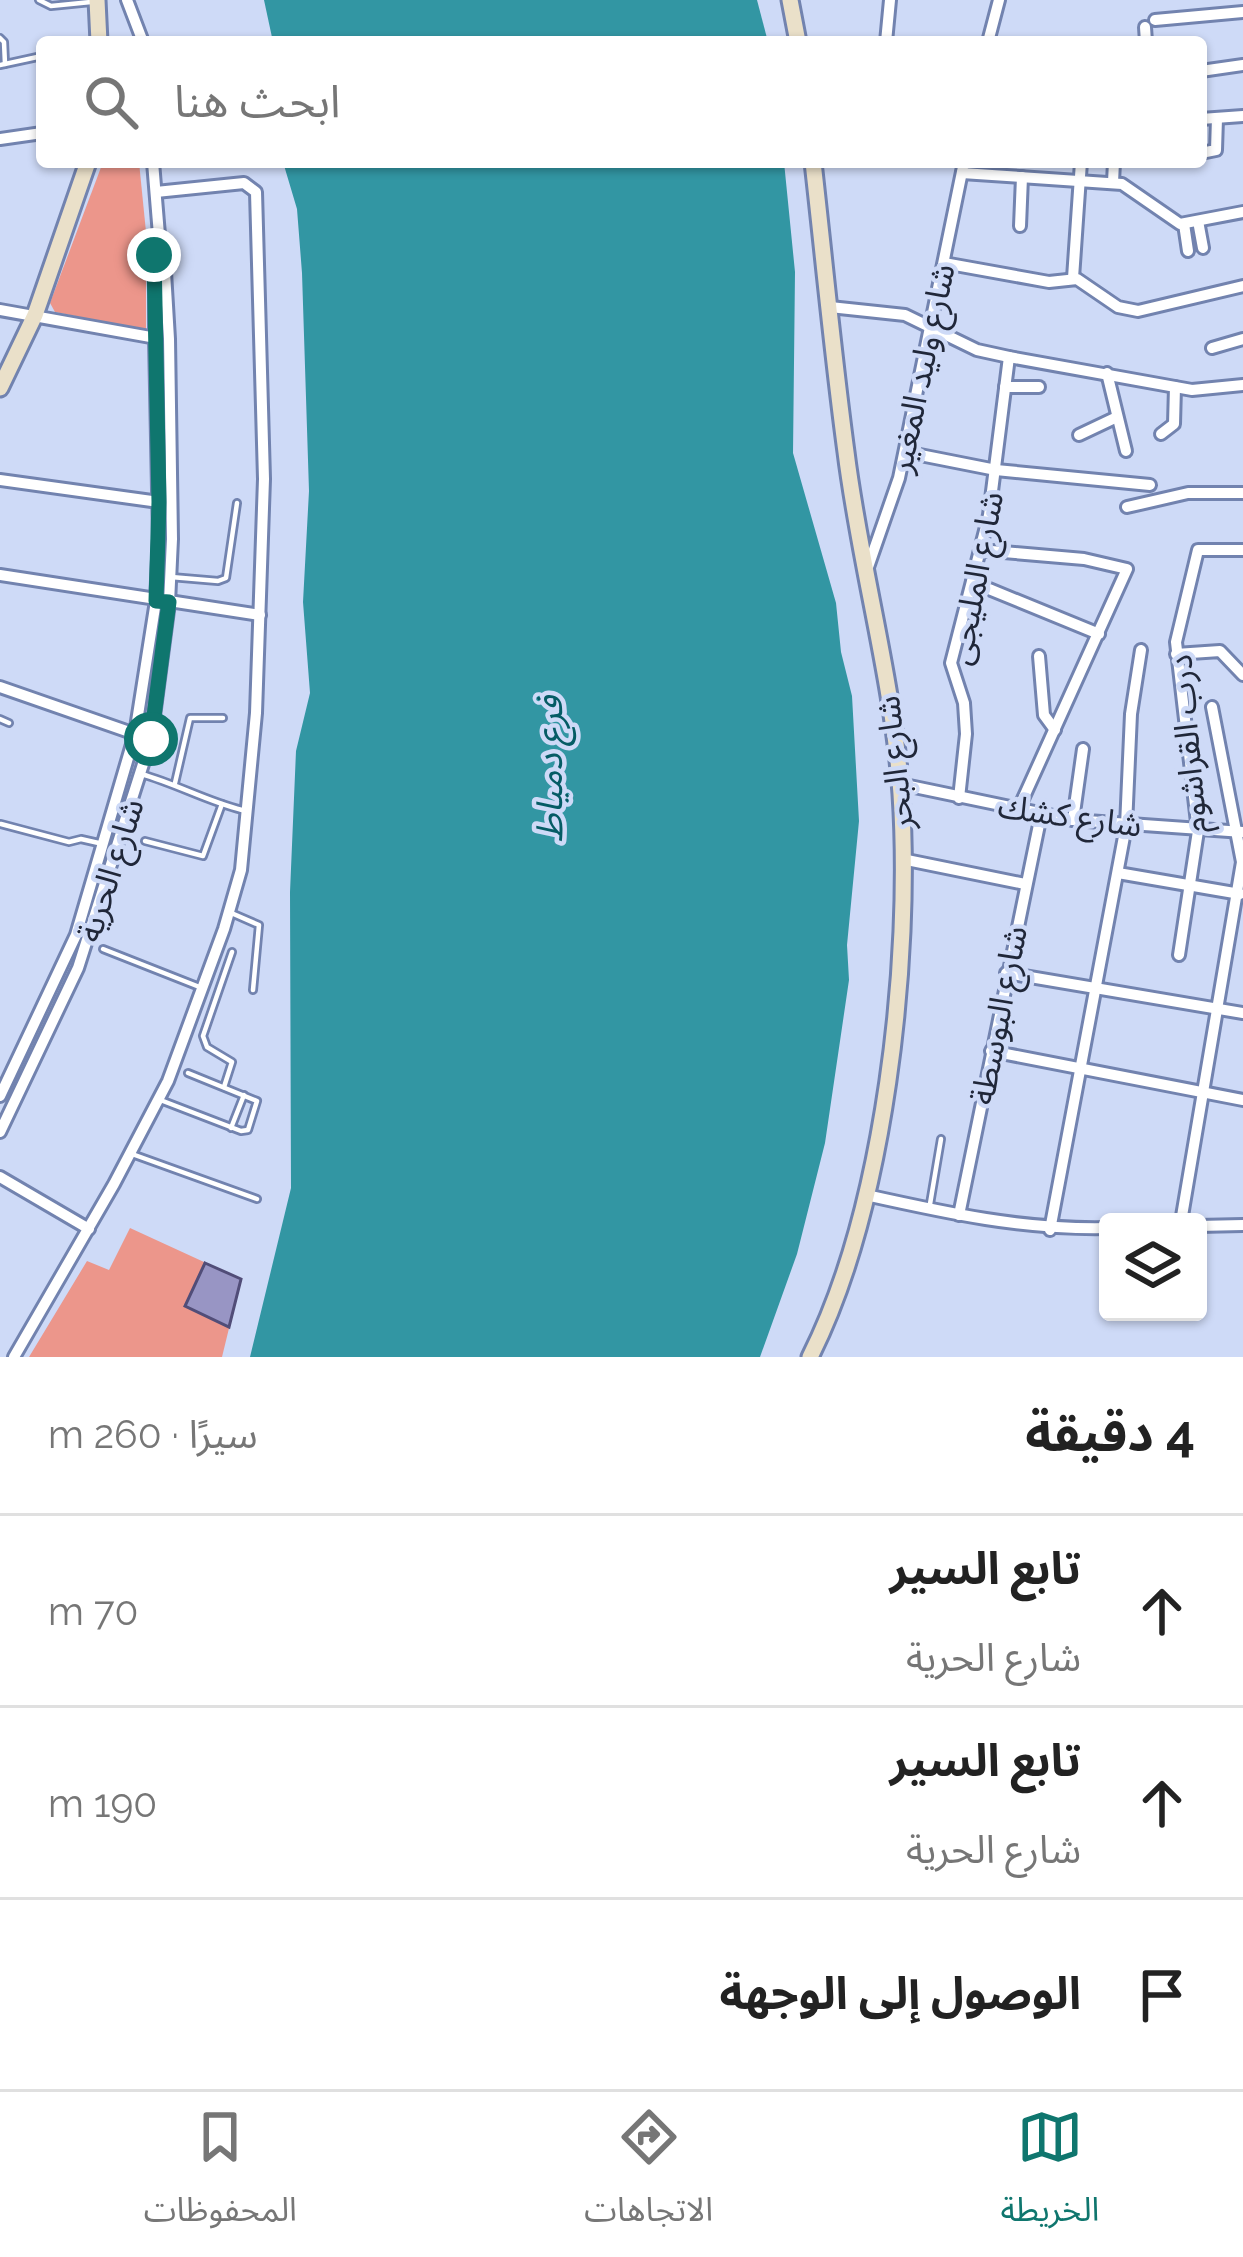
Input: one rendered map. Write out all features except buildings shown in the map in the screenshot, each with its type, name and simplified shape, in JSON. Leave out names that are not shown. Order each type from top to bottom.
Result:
[{"type":"street","points":[[127,0],[141,36]]},
{"type":"street","points":[[790,0],[797,36]]},
{"type":"street","points":[[887,36],[890,0]]},
{"type":"street","points":[[990,36],[999,0]]},
{"type":"street","points":[[97,1],[98,36]]},
{"type":"street","points":[[1147,36],[1150,24],[1243,12]]},
{"type":"street","points":[[1207,70],[1243,65]]},
{"type":"street","points":[[1207,119],[1243,116]]},
{"type":"street","points":[[1207,152],[1216,150],[1217,118]]},
{"type":"street","points":[[0,139],[36,134]]},
{"type":"street","points":[[0,388],[35,315],[86,168]]},
{"type":"street","name":"شارع الحرية","points":[[0,1132],[120,843],[151,739],[164,639],[169,340],[153,168]]},
{"type":"street","name":"شارع البحر","points":[[810,1357],[839,1288],[866,1195],[887,1080],[902,859],[900,784],[846,456],[814,168]]},
{"type":"street","name":"شارع وليد المغير","points":[[866,570],[905,452],[963,168]]},
{"type":"street","points":[[969,168],[1022,177],[1113,182],[1133,189],[1174,222],[1184,224],[1243,212]]},
{"type":"street","points":[[1073,278],[1081,168]]},
{"type":"street","points":[[1113,182],[1114,168]]},
{"type":"street","points":[[1020,226],[1022,177]]},
{"type":"street","points":[[14,1357],[159,1099],[229,912],[250,812],[264,411],[256,192],[244,183],[155,192]]},
{"type":"street","points":[[1198,220],[1203,248]]},
{"type":"street","points":[[1184,224],[1188,251]]},
{"type":"street","name":"شارع الحرية","points":[[0,1096],[83,936],[135,734],[148,637],[170,577],[159,502],[154,338],[159,235]]},
{"type":"street","points":[[944,262],[1049,282],[1073,278],[1118,307],[1138,311],[1243,286]]},
{"type":"street","points":[[830,307],[905,315],[977,350],[1009,357],[1175,387],[1243,386]]},
{"type":"street","points":[[0,310],[169,340]]},
{"type":"street","points":[[1212,348],[1243,339]]},
{"type":"street","name":"شارع المليجى","points":[[959,798],[965,718],[951,663],[996,470],[1009,357]]},
{"type":"street","points":[[1107,373],[1126,451]]},
{"type":"street","points":[[1005,387],[1040,387]]},
{"type":"street","points":[[1160,434],[1174,424],[1175,387]]},
{"type":"street","points":[[1078,435],[1117,417]]},
{"type":"street","points":[[905,452],[996,470],[1150,485]]},
{"type":"street","points":[[0,480],[159,502]]},
{"type":"street","points":[[1127,507],[1188,493],[1243,493]]},
{"type":"street","points":[[980,550],[1125,567],[1100,634],[1018,810]]},
{"type":"street","name":"درب القراشوم","points":[[1180,955],[1198,831],[1178,634],[1198,550],[1243,550]]},
{"type":"street","points":[[0,574],[260,615]]},
{"type":"street","points":[[972,582],[1100,634]]},
{"type":"street","points":[[148,637],[164,639]]},
{"type":"street","points":[[1050,1229],[1126,826],[1131,714],[1142,650]]},
{"type":"street","points":[[1177,654],[1220,651],[1243,675]]},
{"type":"street","points":[[1039,656],[1044,715],[1055,730]]},
{"type":"street","points":[[0,687],[151,739]]},
{"type":"street","points":[[1182,1213],[1243,862],[1241,832],[1212,707]]},
{"type":"street","points":[[1072,820],[1083,749]]},
{"type":"street","name":"شارع كشك","points":[[900,784],[1072,820],[1241,832]]},
{"type":"street","name":"شارع البوسطة","points":[[959,1215],[1041,815]]},
{"type":"street","points":[[104,842],[120,843]]},
{"type":"street","points":[[902,859],[1025,884]]},
{"type":"street","points":[[1118,873],[1240,894]]},
{"type":"street","points":[[1006,974],[1243,1013]]},
{"type":"street","points":[[991,1051],[1243,1100]]},
{"type":"street","points":[[0,1177],[89,1228]]},
{"type":"street","points":[[866,1195],[1050,1229],[1099,1228]]},
{"type":"street","points":[[1207,1226],[1243,1225]]},
{"type":"lane","points":[[39,0],[48,6],[97,1]]},
{"type":"lane","points":[[0,38],[4,42],[2,64],[36,57]]},
{"type":"lane","points":[[170,577],[226,578],[237,503]]},
{"type":"lane","points":[[175,783],[190,718],[223,718]]},
{"type":"lane","points":[[0,719],[9,723]]},
{"type":"lane","points":[[141,774],[250,812]]},
{"type":"lane","points":[[145,842],[203,856],[222,804]]},
{"type":"lane","points":[[2,824],[69,842],[104,842]]},
{"type":"lane","points":[[229,912],[256,921],[260,927],[253,990]]},
{"type":"lane","points":[[104,949],[202,988]]},
{"type":"lane","points":[[224,1088],[232,1062],[207,1047],[203,1036],[232,952]]},
{"type":"lane","points":[[159,1099],[231,1128],[250,1129],[259,1106],[255,1100],[188,1073]]},
{"type":"lane","points":[[231,1128],[244,1095]]},
{"type":"lane","points":[[929,1209],[941,1138]]},
{"type":"lane","points":[[131,1154],[256,1199]]},
{"type":"shaded area","points":[[101,168],[140,168],[146,232],[146,330],[55,312],[50,303]]},
{"type":"shaded area","points":[[130,1228],[241,1279],[222,1357],[29,1357],[87,1261],[109,1270]]},
{"type":"water","points":[[264,0],[757,0],[766,36],[272,36]]},
{"type":"water","name":"فرع دمياط","points":[[285,168],[785,168],[795,272],[793,453],[836,603],[852,696],[859,821],[847,945],[849,980],[825,1143],[797,1254],[760,1357],[250,1357],[291,1188],[290,892],[296,751],[310,693],[303,602],[309,491],[297,209]]},
{"type":"route","points":[[151,739],[169,602],[156,601],[154,255]]}]
